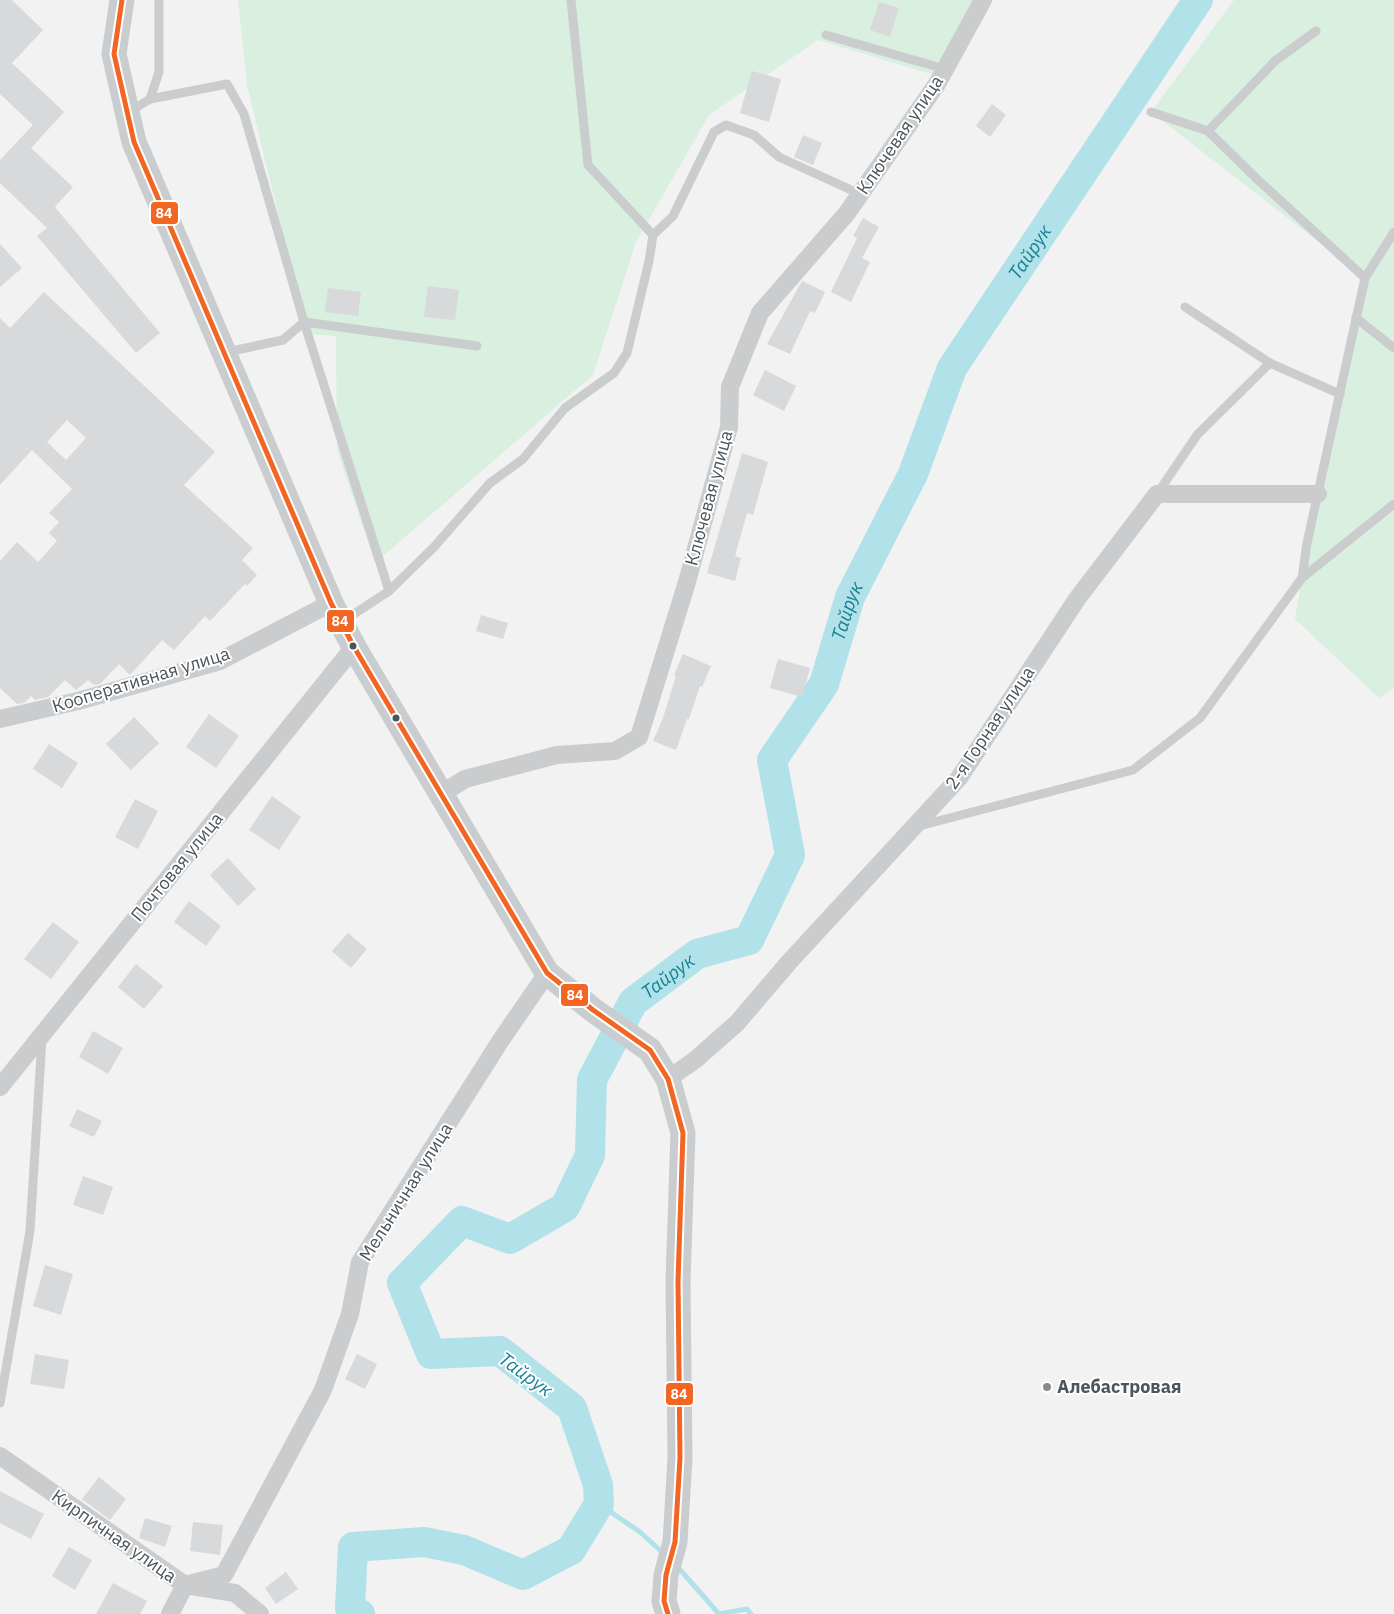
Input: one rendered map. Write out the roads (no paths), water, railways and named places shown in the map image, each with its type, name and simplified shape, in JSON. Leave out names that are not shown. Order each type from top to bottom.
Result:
[{"type":"street","points":[[122,0],[114,54],[134,142],[336,613],[547,974],[593,1010],[650,1050],[668,1079],[682,1134],[678,1281],[680,1458],[675,1542],[666,1575],[664,1601],[668,1614]]},
{"type":"street","name":"Ключевая улица","points":[[441,794],[465,779],[558,755],[615,751],[639,737],[687,582],[729,427],[730,387],[760,314],[847,213],[945,69],[982,0]]},
{"type":"street","points":[[1157,494],[1318,494]]},
{"type":"street","name":"2-я Горная улица","points":[[668,1079],[695,1060],[737,1023],[790,960],[960,778],[1077,599],[1157,494]]},
{"type":"street","name":"Кооперативная улица","points":[[0,719],[78,701],[220,661],[336,613]]},
{"type":"street","name":"Почтовая улица","points":[[0,1087],[354,646]]},
{"type":"street","name":"Мельничная улица","points":[[185,1585],[224,1575],[322,1390],[350,1314],[360,1262],[501,1040],[547,974]]},
{"type":"street","name":"Кирпичная улица","points":[[0,1456],[185,1585],[235,1593],[260,1614]]},
{"type":"street","points":[[170,1614],[185,1585]]},
{"type":"lane","points":[[150,98],[159,72],[159,0]]},
{"type":"lane","points":[[571,0],[588,164],[653,235]]},
{"type":"lane","points":[[1208,131],[1275,61],[1316,32]]},
{"type":"lane","points":[[826,35],[945,69]]},
{"type":"lane","points":[[127,114],[150,98],[227,84],[244,114],[304,322],[390,591]]},
{"type":"lane","points":[[1151,112],[1208,131],[1257,179],[1365,278]]},
{"type":"lane","points":[[336,613],[390,591],[434,547],[490,483],[523,459],[564,408],[614,372],[627,353],[649,261],[653,235],[673,216],[714,132],[726,125],[754,135],[779,157],[860,194]]},
{"type":"lane","points":[[1302,578],[1318,494],[1365,278],[1394,232]]},
{"type":"lane","points":[[1185,307],[1270,363],[1340,394]]},
{"type":"lane","points":[[1356,318],[1394,348]]},
{"type":"lane","points":[[224,352],[284,340],[304,322],[477,346]]},
{"type":"lane","points":[[1157,494],[1197,435],[1270,363]]},
{"type":"lane","points":[[914,827],[1133,770],[1200,718],[1302,578],[1394,504]]},
{"type":"lane","points":[[0,1403],[30,1232],[42,1036]]},
{"type":"waterway","name":"Тайрук","points":[[360,1614],[350,1608],[353,1547],[424,1542],[464,1550],[523,1575],[571,1550],[599,1504],[598,1485],[572,1408],[500,1351],[431,1354],[402,1283],[462,1221],[510,1239],[565,1207],[590,1155],[592,1080],[633,1002],[697,954],[749,940],[790,855],[772,760],[824,684],[850,597],[913,474],[952,368],[1198,0]]},
{"type":"waterway","points":[[599,1504],[640,1532],[664,1554]]},
{"type":"waterway","points":[[676,1565],[719,1614],[747,1609],[751,1614]]},
{"type":"place","name":"Алебастровая","points":[[1047,1387]]}]
